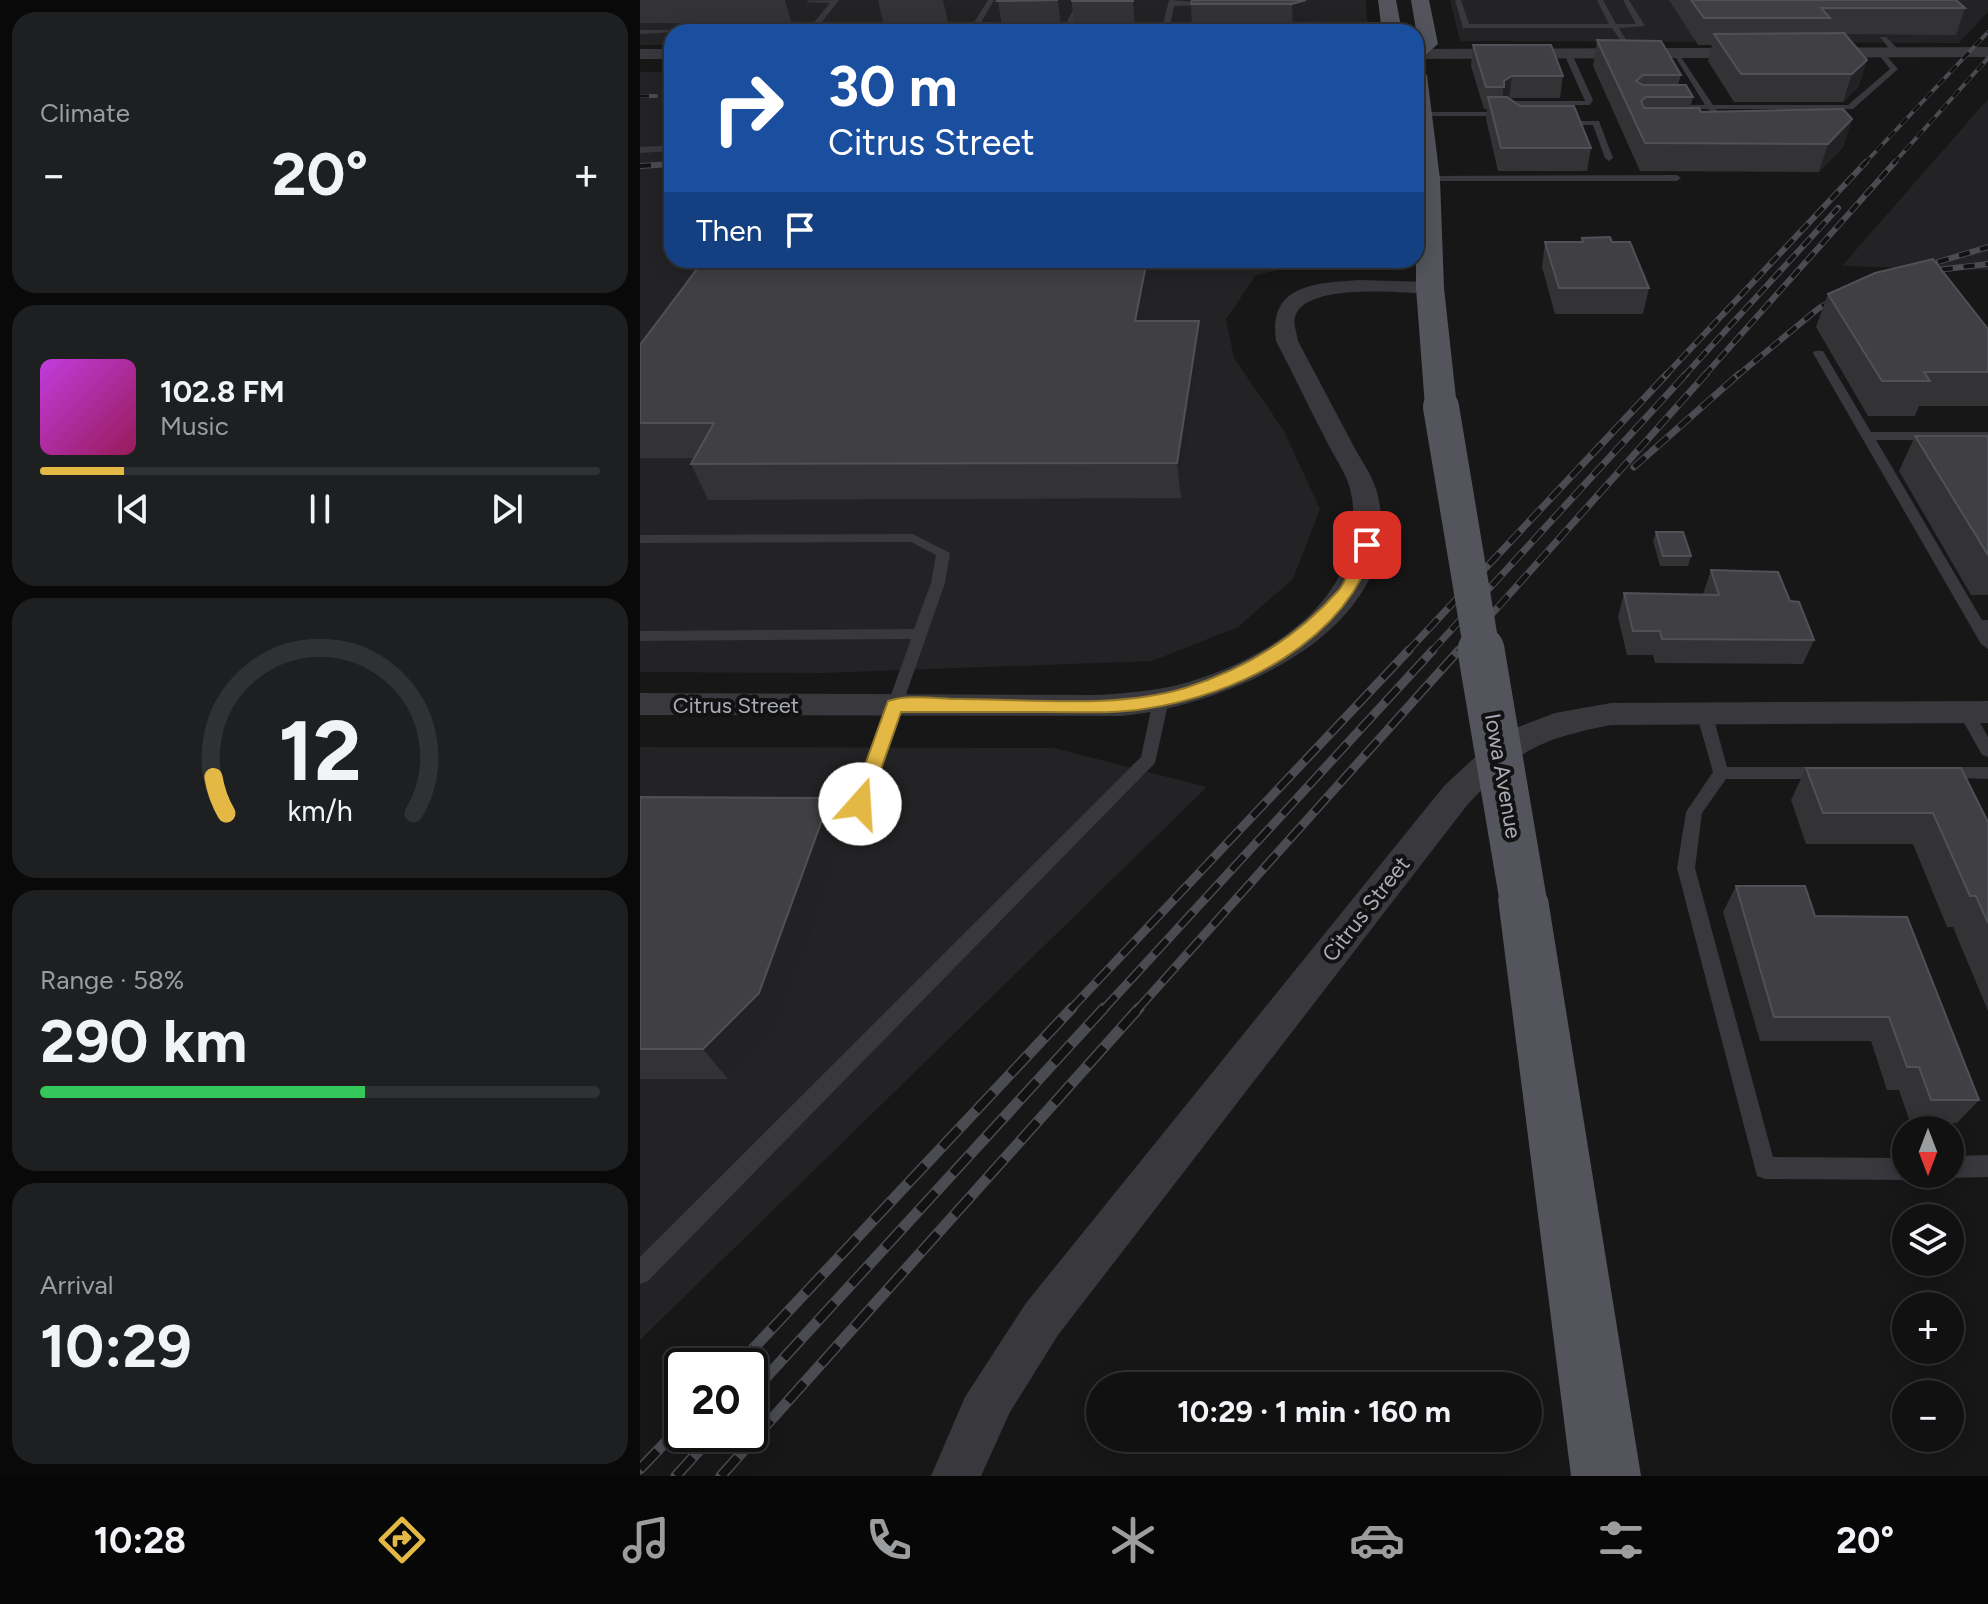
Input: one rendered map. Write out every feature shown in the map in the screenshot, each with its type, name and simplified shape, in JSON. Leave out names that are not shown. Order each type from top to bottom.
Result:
[{"type":"main road","points":[[1387,0],[1391,24]]},
{"type":"main road","points":[[1420,0],[1428,44],[1424,47]]},
{"type":"main road","name":"Iowa Avenue","points":[[1424,142],[1428,179],[1430,288],[1441,407],[1523,899],[1606,1476]]},
{"type":"street","points":[[1424,53],[1886,49],[1988,54]]},
{"type":"street","points":[[640,54],[664,54]]},
{"type":"street","name":"Citrus Street","points":[[640,704],[1076,707],[1161,700],[1234,677],[1282,652],[1312,630],[1333,608],[1360,568],[1369,523],[1364,492],[1287,341],[1281,320],[1283,311],[1288,304],[1307,294],[1338,287],[1430,288]]},
{"type":"street","name":"Citrus Street","points":[[956,1476],[969,1443],[1009,1367],[1042,1319],[1456,795],[1494,758],[1526,736],[1611,714],[1977,712]]},
{"type":"lane","points":[[977,24],[991,0]]},
{"type":"lane","points":[[1070,24],[1081,0]]},
{"type":"lane","points":[[1458,0],[1466,26],[1641,26],[1626,0]]},
{"type":"lane","points":[[1600,0],[1630,53]]},
{"type":"lane","points":[[779,1],[836,1]]},
{"type":"lane","points":[[817,24],[836,1]]},
{"type":"lane","points":[[1167,24],[1172,2],[1213,5]]},
{"type":"lane","points":[[640,32],[664,32]]},
{"type":"lane","points":[[1653,107],[1850,107],[1894,69],[1886,49]]},
{"type":"lane","points":[[1677,53],[1720,124]]},
{"type":"lane","points":[[1508,114],[1509,103],[1587,103],[1589,100],[1568,54]]},
{"type":"lane","points":[[1424,114],[1508,114],[1517,123]]},
{"type":"lane","points":[[1554,123],[1596,123],[1609,158]]},
{"type":"lane","points":[[640,150],[664,148]]},
{"type":"lane","points":[[1428,179],[1677,178]]},
{"type":"lane","points":[[683,292],[701,268]]},
{"type":"lane","points":[[1819,353],[1983,625],[1988,644]]},
{"type":"lane","points":[[1867,436],[1988,436]]},
{"type":"lane","points":[[640,539],[913,538],[943,553],[938,583],[860,804]]},
{"type":"lane","points":[[640,636],[920,634]]},
{"type":"lane","points":[[644,1265],[1149,759],[1161,700]]},
{"type":"lane","points":[[1704,712],[1721,773]]},
{"type":"lane","points":[[1977,712],[1988,751]]},
{"type":"lane","points":[[1721,773],[1847,773]]},
{"type":"lane","points":[[1721,773],[1694,812],[1686,868],[1765,1168],[1892,1169]]},
{"type":"lane","points":[[1925,773],[1988,773]]},
{"type":"lane","points":[[1964,1167],[1988,1166]]},
{"type":"shaded area","points":[[640,0],[1366,0],[1368,24],[664,24],[664,45],[640,45]]},
{"type":"shaded area","points":[[1450,0],[1988,0],[1988,12],[1959,43],[1460,41]]},
{"type":"shaded area","points":[[640,72],[664,72],[664,268],[1289,268],[1256,275],[1226,319],[1234,358],[1284,431],[1320,509],[1293,579],[1238,627],[1152,661],[821,673],[640,672]]},
{"type":"shaded area","points":[[1988,99],[1988,270],[1842,266]]},
{"type":"shaded area","points":[[640,747],[1054,748],[1207,787],[640,1340]]},
{"type":"building","points":[[1133,0],[1133,1],[1072,1]]},
{"type":"building","points":[[1192,0],[1306,0],[1292,4],[1191,4]]},
{"type":"building","points":[[1691,0],[1956,0],[1965,8],[1821,8],[1830,18],[1704,18]]},
{"type":"building","points":[[1844,33],[1867,60],[1852,74],[1741,74],[1714,34]]},
{"type":"building","points":[[1597,40],[1661,41],[1681,75],[1643,75],[1636,81],[1643,85],[1686,85],[1693,97],[1646,97],[1641,101],[1644,108],[1699,108],[1701,112],[1843,109],[1852,119],[1828,144],[1645,143]]},
{"type":"building","points":[[1473,45],[1551,45],[1563,76],[1512,76],[1504,81],[1504,87],[1486,87]]},
{"type":"building","points":[[1488,97],[1507,97],[1520,106],[1574,106],[1591,148],[1501,148]]},
{"type":"building","points":[[1610,237],[1612,242],[1630,242],[1649,288],[1559,288],[1545,242],[1583,242],[1582,238]]},
{"type":"building","points":[[1933,259],[1988,329],[1988,372],[1924,372],[1930,381],[1882,381],[1828,294],[1875,273]]},
{"type":"building","points":[[698,268],[1145,268],[1135,321],[1199,321],[1177,463],[691,464],[714,423],[640,423],[640,345]]},
{"type":"building","points":[[1915,436],[1988,436],[1988,555]]},
{"type":"building","points":[[1656,532],[1683,532],[1691,556],[1663,556]]},
{"type":"building","points":[[1711,570],[1778,572],[1790,601],[1799,602],[1814,640],[1662,639],[1660,631],[1633,631],[1624,593],[1719,595]]},
{"type":"building","points":[[1806,768],[1961,768],[1988,822],[1988,923],[1976,896],[1970,896],[1933,813],[1823,813]]},
{"type":"building","points":[[640,797],[830,798],[759,993],[703,1049],[640,1049]]},
{"type":"building","points":[[1736,886],[1805,886],[1815,916],[1907,917],[1979,1100],[1931,1100],[1919,1067],[1907,1067],[1889,1017],[1774,1017]]},
{"type":"railway","points":[[1864,164],[1988,32]]},
{"type":"railway","points":[[1893,164],[1988,58]]},
{"type":"railway","points":[[640,96],[656,96]]},
{"type":"railway","points":[[1665,376],[1866,162]]},
{"type":"railway","points":[[1704,376],[1895,162]]},
{"type":"railway","points":[[640,166],[664,164]]},
{"type":"railway","points":[[1684,376],[1838,208]]},
{"type":"railway","points":[[1938,262],[1988,247]]},
{"type":"railway","points":[[1920,272],[1988,264]]},
{"type":"railway","points":[[1737,376],[1819,308],[1844,294]]},
{"type":"railway","points":[[1407,652],[1667,374]]},
{"type":"railway","points":[[1431,652],[1686,374]]},
{"type":"railway","points":[[1458,652],[1706,374]]},
{"type":"railway","points":[[1634,467],[1739,374]]},
{"type":"railway","points":[[1070,1010],[1409,650]]},
{"type":"railway","points":[[1103,1010],[1433,650]]},
{"type":"railway","points":[[1137,1010],[1459,650]]},
{"type":"railway","points":[[754,1348],[1072,1008]]},
{"type":"railway","points":[[768,1375],[1104,1008]]},
{"type":"railway","points":[[721,1476],[1139,1008]]},
{"type":"railway","points":[[640,1469],[664,1444]]},
{"type":"railway","points":[[676,1476],[698,1452]]},
{"type":"route","points":[[860,804],[894,705],[1076,707],[1143,703],[1188,694],[1258,666],[1312,630],[1348,590],[1360,568],[1367,545]]}]
